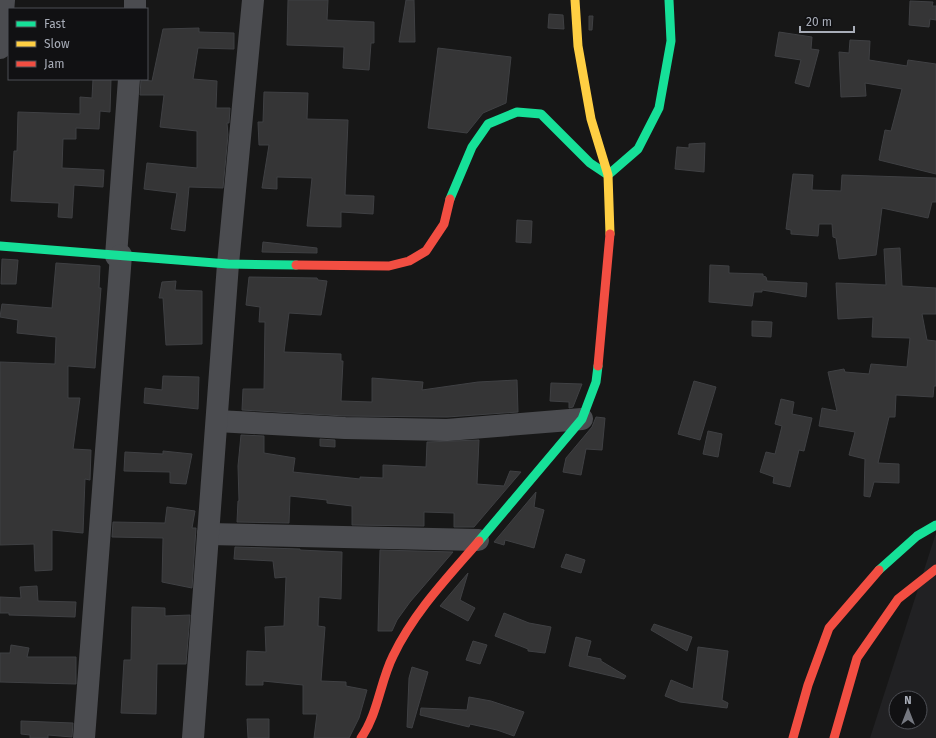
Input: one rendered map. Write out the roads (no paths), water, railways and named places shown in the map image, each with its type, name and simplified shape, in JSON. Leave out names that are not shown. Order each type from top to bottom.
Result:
[{"type":"street","points":[[0,48],[4,0]]},
{"type":"street","points":[[193,738],[228,264],[253,0]]},
{"type":"street","points":[[361,738],[369,729],[386,673],[400,640],[420,610],[582,419],[596,382],[610,244],[608,175],[591,119],[578,46],[575,0]]},
{"type":"street","points":[[608,175],[638,149],[659,108],[671,41],[669,0]]},
{"type":"street","points":[[84,738],[129,80]]},
{"type":"street","points":[[0,246],[228,264],[389,266],[409,261],[426,251],[444,224],[449,203],[472,147],[488,124],[517,112],[541,114],[565,136],[590,163],[608,175]]},
{"type":"street","points":[[216,421],[345,428],[447,430],[582,419]]},
{"type":"street","points":[[793,738],[808,685],[829,628],[874,574],[917,536],[936,525]]},
{"type":"street","points":[[208,534],[478,540]]},
{"type":"street","points":[[834,738],[857,658],[898,599],[936,569]]}]
